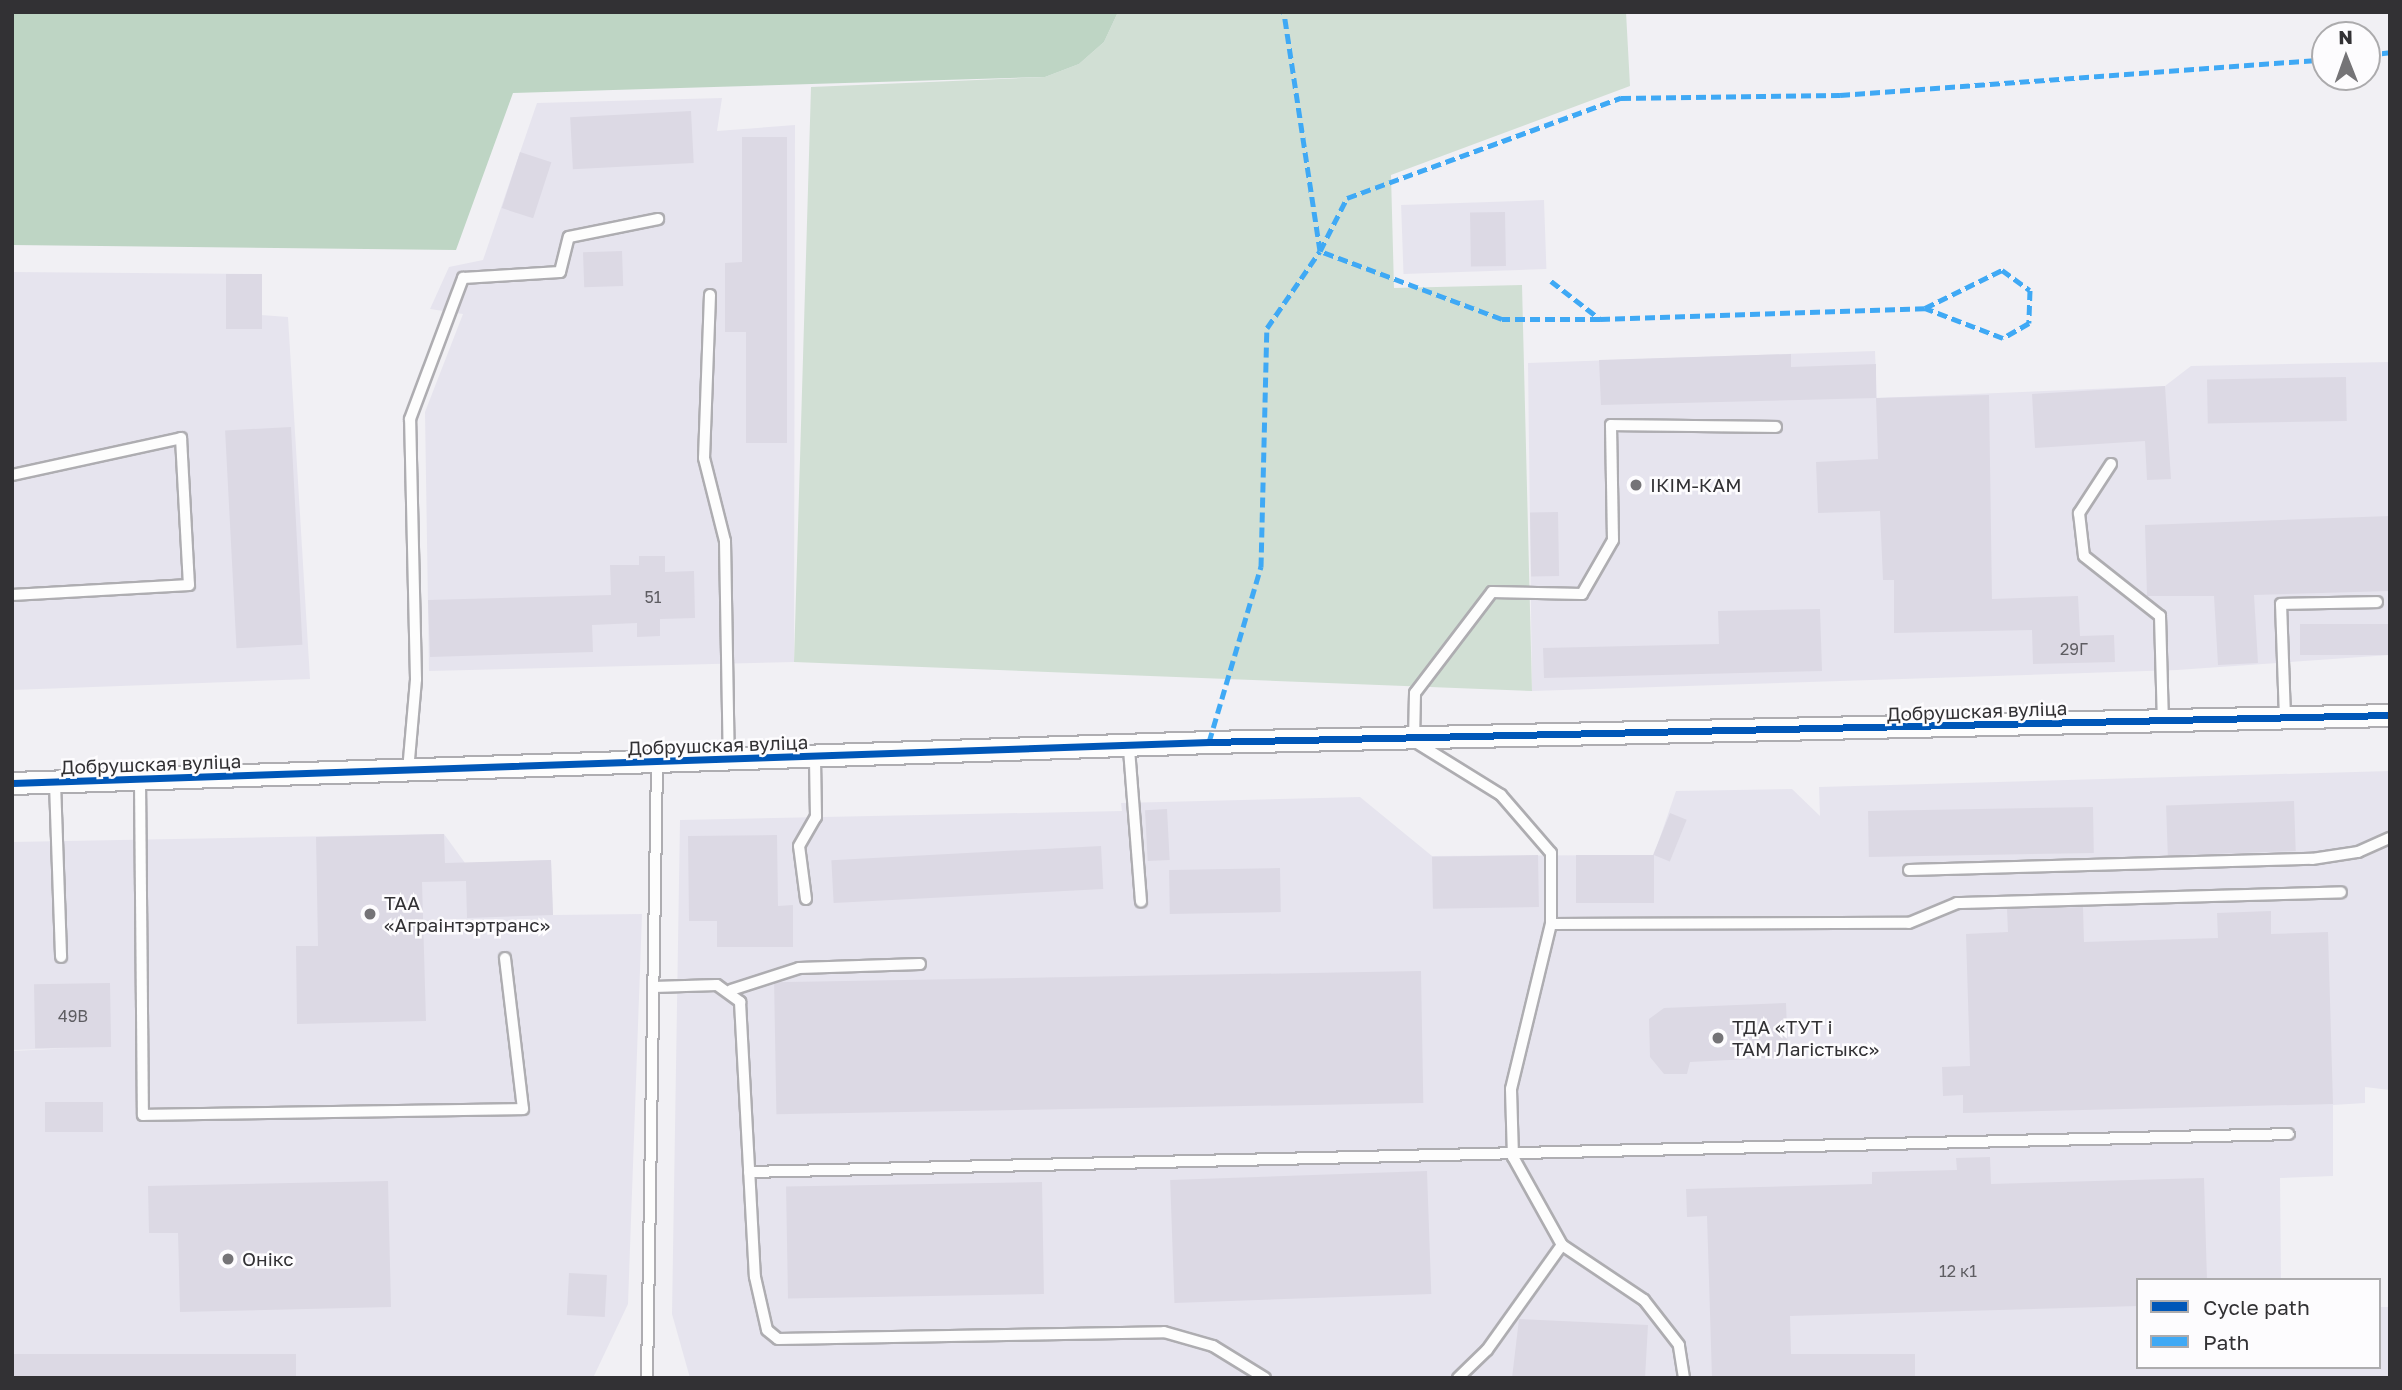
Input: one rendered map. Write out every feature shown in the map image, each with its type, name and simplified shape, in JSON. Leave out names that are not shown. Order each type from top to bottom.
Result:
[{"type":"street","name":"Добрушская вуліца","points":[[12,783],[657,762],[2390,715]]},
{"type":"lane","points":[[408,771],[416,679],[410,419],[463,278],[560,272],[569,237],[658,219]]},
{"type":"lane","points":[[710,295],[704,458],[725,541],[729,760]]},
{"type":"lane","points":[[1684,1378],[1679,1345],[1644,1300],[1562,1245],[1513,1157],[1511,1089],[1551,924],[1551,853],[1501,795],[1413,741],[1415,693],[1492,592],[1582,594],[1613,540],[1611,425],[1776,427]]},
{"type":"lane","points":[[12,475],[181,438],[189,584],[12,595]]},
{"type":"lane","points":[[2112,464],[2079,513],[2084,556],[2160,616],[2163,721]]},
{"type":"lane","points":[[2285,718],[2281,604],[2376,602]]},
{"type":"lane","points":[[1129,749],[1141,902]]},
{"type":"lane","points":[[806,899],[799,846],[816,817],[815,758]]},
{"type":"lane","points":[[647,1378],[657,762]]},
{"type":"lane","points":[[140,780],[143,1115],[523,1108],[505,958]]},
{"type":"lane","points":[[55,783],[61,957]]},
{"type":"lane","points":[[1909,870],[2312,859],[2358,852],[2390,838]]},
{"type":"lane","points":[[1551,924],[1909,923],[1957,903],[2342,892]]},
{"type":"lane","points":[[654,987],[731,990],[799,968],[920,964]]},
{"type":"lane","points":[[731,990],[740,1002],[755,1277],[768,1330],[778,1339],[1164,1332],[1213,1346],[1265,1378]]},
{"type":"lane","points":[[749,1172],[1513,1157],[2289,1134]]},
{"type":"lane","points":[[1458,1378],[1487,1350],[1562,1245]]},
{"type":"shaded area","points":[[1118,12],[1626,12],[1630,86],[1391,175],[1394,288],[1522,285],[1532,691],[794,662],[811,87],[1045,77],[1079,64],[1104,42]]},
{"type":"shaded area","points":[[722,98],[717,131],[795,125],[794,662],[429,671],[425,412],[463,314],[430,309],[449,267],[483,260],[537,103]]},
{"type":"shaded area","points":[[1544,200],[1546,269],[1403,274],[1401,205]]},
{"type":"shaded area","points":[[12,272],[261,274],[261,315],[288,317],[310,679],[12,690]]},
{"type":"shaded area","points":[[1875,351],[1877,398],[2165,386],[2191,366],[2390,362],[2390,655],[2177,670],[1532,691],[1528,363]]},
{"type":"shaded area","points":[[2390,771],[2390,1090],[2365,1087],[2365,1103],[2333,1105],[2333,1176],[2280,1178],[2281,1278],[2136,1278],[2136,1369],[2381,1369],[2381,1307],[2390,1307],[2390,1378],[690,1378],[672,1314],[680,820],[1122,811],[1121,803],[1360,797],[1432,856],[1654,855],[1676,791],[1792,789],[1820,816],[1819,787]]},
{"type":"shaded area","name":"ТАА «Аграінтэртранс»","points":[[444,834],[465,863],[551,860],[553,915],[642,914],[628,1304],[593,1378],[12,1378],[12,1051],[74,1048],[12,1050],[12,842]]},
{"type":"green space","points":[[12,12],[1118,12],[1104,42],[1079,64],[1045,77],[513,93],[456,250],[12,245]]},
{"type":"building","points":[[691,111],[694,163],[573,169],[570,117]]},
{"type":"building","points":[[742,137],[787,137],[787,443],[746,443],[746,332],[725,332],[725,263],[742,262]]},
{"type":"building","points":[[520,152],[551,162],[533,218],[502,208]]},
{"type":"building","points":[[1505,212],[1506,266],[1471,267],[1470,213]]},
{"type":"building","points":[[622,251],[623,286],[584,287],[583,252]]},
{"type":"building","points":[[226,274],[262,274],[262,329],[226,329]]},
{"type":"building","points":[[1791,354],[1791,367],[1876,364],[1876,398],[1601,405],[1599,360]]},
{"type":"building","points":[[2346,377],[2347,421],[2208,423],[2207,379]]},
{"type":"building","points":[[2165,386],[2171,479],[2147,480],[2145,441],[2035,448],[2032,394]]},
{"type":"building","points":[[1989,395],[1992,599],[2078,596],[2080,636],[2114,635],[2115,662],[2033,664],[2032,630],[1894,633],[1894,580],[1883,580],[1880,511],[1818,513],[1816,462],[1878,459],[1876,398]]},
{"type":"building","points":[[291,427],[302,645],[236,648],[225,430]]},
{"type":"building","points":[[1530,512],[1558,512],[1559,576],[1531,576]]},
{"type":"building","points":[[2390,516],[2390,591],[2254,595],[2258,663],[2218,665],[2214,596],[2147,596],[2145,525]]},
{"type":"building","points":[[639,556],[665,556],[665,572],[694,571],[695,618],[660,619],[660,636],[637,637],[637,623],[592,625],[593,652],[430,657],[428,600],[611,595],[610,565],[639,565]]},
{"type":"building","points":[[1820,609],[1822,671],[1544,678],[1543,648],[1719,644],[1718,611]]},
{"type":"building","points":[[2300,624],[2390,624],[2390,655],[2300,655]]},
{"type":"building","points":[[2294,801],[2296,851],[2168,855],[2166,805]]},
{"type":"building","points":[[2093,807],[2094,853],[1869,857],[1868,811]]},
{"type":"building","points":[[1167,809],[1170,860],[1148,861],[1145,810]]},
{"type":"building","points":[[1670,813],[1687,820],[1670,861],[1653,855]]},
{"type":"building","name":"ТАА «Аграінтэртранс»","points":[[444,834],[445,863],[551,860],[553,915],[467,918],[466,881],[422,882],[426,1021],[297,1024],[296,946],[318,946],[316,837]]},
{"type":"building","points":[[777,835],[778,906],[793,905],[793,947],[717,947],[717,921],[689,921],[688,836]]},
{"type":"building","points":[[1101,846],[1103,889],[834,903],[831,860]]},
{"type":"building","points":[[1538,855],[1539,907],[1433,909],[1432,857]]},
{"type":"building","points":[[1576,855],[1654,855],[1654,903],[1576,903]]},
{"type":"building","points":[[1280,868],[1281,912],[1170,914],[1169,870]]},
{"type":"building","points":[[2083,907],[2084,942],[2218,938],[2217,913],[2271,911],[2271,934],[2328,932],[2333,1104],[1963,1113],[1963,1095],[1943,1096],[1942,1067],[1970,1066],[1966,934],[2008,932],[2007,909]]},
{"type":"building","points":[[1421,971],[1423,1103],[776,1114],[774,982]]},
{"type":"building","points":[[110,983],[111,1047],[35,1048],[34,984]]},
{"type":"building","name":"ТДА «ТУТ і ТАМ Лагістыкс»","points":[[1786,1003],[1788,1057],[1690,1062],[1687,1074],[1664,1074],[1650,1057],[1649,1019],[1664,1008]]},
{"type":"building","points":[[45,1102],[103,1102],[103,1132],[45,1132]]},
{"type":"building","points":[[1990,1157],[1991,1184],[2204,1178],[2207,1278],[2136,1278],[2136,1306],[1790,1316],[1791,1354],[1915,1354],[1915,1378],[1712,1378],[1707,1216],[1687,1217],[1686,1189],[1872,1184],[1872,1172],[1957,1170],[1956,1158]]},
{"type":"building","points":[[1427,1171],[1431,1294],[1174,1303],[1170,1180]]},
{"type":"building","points":[[388,1181],[391,1307],[180,1312],[178,1233],[149,1233],[148,1186]]},
{"type":"building","points":[[1042,1182],[1044,1294],[788,1298],[786,1186]]},
{"type":"building","points":[[569,1273],[607,1275],[605,1317],[567,1315]]},
{"type":"building","points":[[1519,1319],[1648,1325],[1645,1378],[1512,1378]]},
{"type":"building","points":[[12,1354],[296,1354],[296,1378],[12,1378]]},
{"type":"marked path","points":[[1209,742],[1261,567],[1267,328],[1320,251],[1284,12]]},
{"type":"marked path","points":[[2381,53],[2390,52]]},
{"type":"marked path","points":[[1551,281],[1600,319],[1502,319],[1320,251],[1347,198],[1621,98],[1840,95],[2311,60]]},
{"type":"marked path","points":[[1600,319],[1925,308],[2002,270],[2030,290],[2029,323],[2003,338],[1925,308]]},
{"type":"cycle path","points":[[12,783],[1209,742],[2390,715]]},
{"type":"place","name":"ІКІМ-КАМ","points":[[1636,485]]},
{"type":"place","name":"ТАА «Аграінтэртранс»","points":[[370,914]]},
{"type":"place","name":"ТДА «ТУТ і ТАМ Лагістыкс»","points":[[1718,1038]]},
{"type":"place","name":"Онікс","points":[[228,1259]]}]
